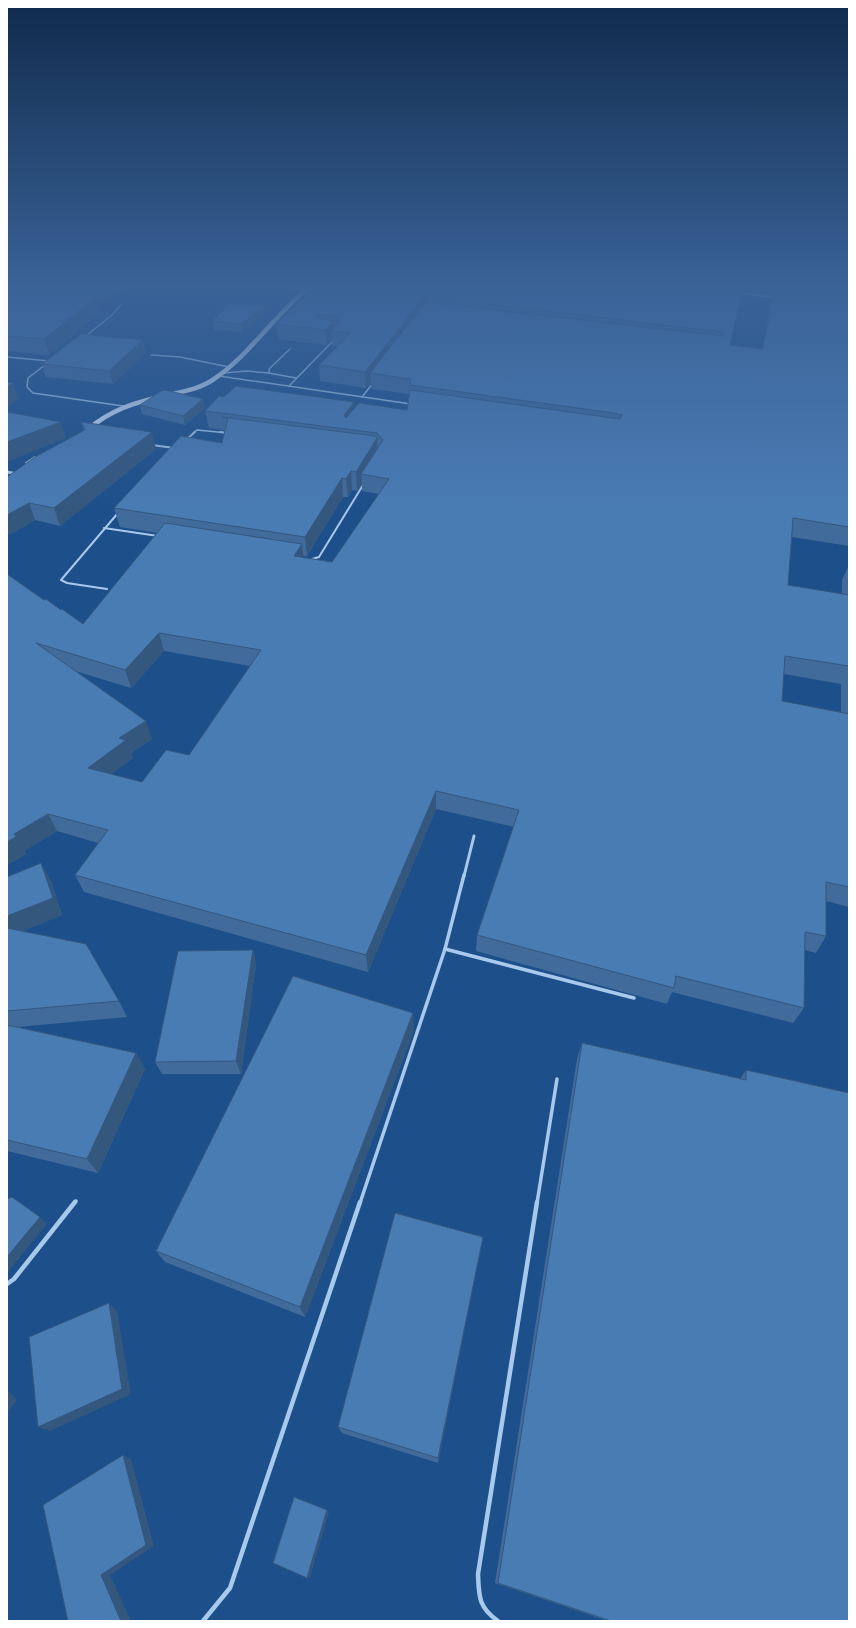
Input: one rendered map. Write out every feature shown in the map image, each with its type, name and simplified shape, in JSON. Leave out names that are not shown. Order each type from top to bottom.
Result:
[{"type":"main road","points":[[81,435],[107,413],[123,406],[195,388],[220,374],[235,361]]},
{"type":"street","points":[[7,472],[19,475]]},
{"type":"lane","points":[[49,361],[28,378],[27,387],[33,393],[123,406]]},
{"type":"lane","points":[[196,361],[229,367]]},
{"type":"lane","points":[[269,373],[269,369],[277,361]]},
{"type":"lane","points":[[289,386],[313,361]]},
{"type":"lane","points":[[220,374],[247,372],[269,373],[296,378]]},
{"type":"lane","points":[[220,374],[289,386],[412,404]]},
{"type":"lane","points":[[362,397],[377,378]]},
{"type":"lane","points":[[368,404],[373,398]]},
{"type":"lane","points":[[183,443],[197,430],[232,433]]},
{"type":"lane","points":[[147,444],[178,448],[173,454]]},
{"type":"lane","points":[[28,466],[25,464],[35,457]]},
{"type":"lane","points":[[306,560],[319,557],[364,483]]},
{"type":"lane","points":[[108,589],[61,580],[120,511]]},
{"type":"lane","points":[[104,528],[158,536]]},
{"type":"lane","points":[[203,1621],[230,1588],[445,949],[474,836]]},
{"type":"lane","points":[[445,949],[634,998]]},
{"type":"lane","points":[[498,1621],[491,1617],[480,1603],[478,1574],[557,1079]]},
{"type":"lane","points":[[7,1284],[14,1279],[76,1201]]},
{"type":"building","points":[[46,361],[120,361],[109,371],[42,364]]},
{"type":"building","points":[[323,361],[374,361],[365,372],[319,365]]},
{"type":"building","points":[[379,361],[849,361],[849,527],[793,518],[788,585],[849,595],[849,666],[785,656],[782,701],[849,714],[849,887],[826,882],[826,936],[805,932],[804,1008],[676,976],[674,988],[477,935],[519,810],[436,791],[366,955],[75,875],[108,830],[48,814],[14,834],[16,837],[7,842],[7,574],[44,600],[46,599],[83,624],[165,523],[302,544],[294,556],[332,562],[389,479],[361,474],[383,440],[377,433],[205,411],[219,396],[224,397],[236,386],[354,402],[344,415],[346,418],[359,403],[407,410],[410,390],[620,419],[622,415],[410,385],[411,379],[370,373]],"holes":[[[159,633],[261,650],[189,755],[166,750],[142,782],[88,768],[126,740],[119,738],[146,721],[36,643],[125,670]]]},
{"type":"building","points":[[7,382],[13,383],[7,388]]},
{"type":"building","points":[[165,390],[203,399],[183,416],[140,405],[161,391]]},
{"type":"building","points":[[7,412],[61,422],[7,442]]},
{"type":"building","points":[[222,417],[375,436],[377,438],[356,472],[351,471],[346,479],[342,478],[305,537],[114,508],[181,436],[222,443],[228,418]]},
{"type":"building","points":[[81,422],[152,432],[54,508],[29,503],[7,515],[7,477],[35,457],[85,430]]},
{"type":"building","points":[[41,863],[53,898],[7,916],[7,877]]},
{"type":"building","points":[[7,928],[86,944],[119,1001],[7,1011]]},
{"type":"building","points":[[253,950],[236,1061],[155,1062],[178,951]]},
{"type":"building","points":[[293,976],[413,1013],[300,1307],[156,1251]]},
{"type":"building","points":[[7,1025],[136,1053],[87,1159],[7,1140]]},
{"type":"building","points":[[582,1043],[746,1080],[746,1070],[849,1093],[849,1621],[611,1621],[498,1583]]},
{"type":"building","points":[[12,1197],[40,1217],[7,1257],[7,1199]]},
{"type":"building","points":[[395,1213],[483,1237],[438,1458],[338,1427]]},
{"type":"building","points":[[109,1303],[122,1389],[38,1427],[29,1337]]},
{"type":"building","points":[[123,1455],[146,1545],[101,1575],[121,1621],[68,1621],[43,1505]]},
{"type":"building","points":[[294,1497],[327,1510],[307,1578],[273,1563]]}]
